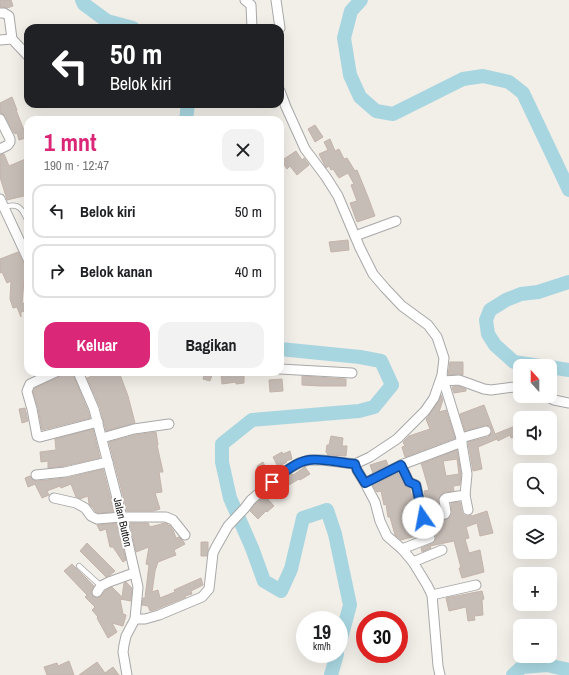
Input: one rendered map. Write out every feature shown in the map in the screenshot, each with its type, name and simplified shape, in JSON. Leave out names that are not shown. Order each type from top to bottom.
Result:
[{"type":"street","points":[[245,0],[251,5],[252,24]]},
{"type":"street","points":[[276,0],[279,24]]},
{"type":"street","points":[[0,13],[4,13],[8,16],[12,40],[24,52]]},
{"type":"street","points":[[0,40],[12,40]]},
{"type":"street","points":[[284,102],[305,149],[338,196],[360,248],[373,274],[402,306],[428,325],[437,337],[444,358],[443,378],[462,440],[467,474],[465,495],[468,510]]},
{"type":"street","points":[[0,119],[10,142],[0,149]]},
{"type":"street","points":[[1,202],[24,251]]},
{"type":"street","points":[[355,236],[396,221]]},
{"type":"street","points":[[284,369],[352,373]]},
{"type":"street","points":[[47,376],[30,384],[27,391],[32,409],[36,436],[40,437],[98,422]]},
{"type":"street","name":"Jalan Button","points":[[80,376],[98,422],[138,587],[135,619],[126,636],[124,645],[127,675]]},
{"type":"street","points":[[443,378],[460,380],[491,390],[513,387]]},
{"type":"street","points":[[135,619],[145,619],[159,615],[202,598],[209,589],[213,554],[228,526],[244,509],[250,500],[266,486],[299,463],[309,460],[322,460],[355,464],[370,457],[397,439],[425,412],[434,398],[443,378]]},
{"type":"street","points":[[557,401],[569,403]]},
{"type":"street","points":[[102,438],[134,430],[169,424]]},
{"type":"street","points":[[365,483],[401,465],[486,431]]},
{"type":"street","points":[[36,475],[65,472],[108,462]]},
{"type":"street","points":[[355,464],[375,502],[380,521],[387,536],[413,562],[432,594],[440,675]]},
{"type":"street","points":[[401,465],[409,482],[416,485],[423,518],[430,538],[402,550]]},
{"type":"street","points":[[423,518],[445,514],[444,500],[446,498],[465,495]]},
{"type":"street","points":[[54,498],[76,503],[85,508],[97,519],[166,517],[173,520],[185,535]]},
{"type":"street","points":[[413,562],[442,550]]},
{"type":"street","points":[[99,589],[108,582],[134,573]]},
{"type":"street","points":[[432,594],[476,585]]},
{"type":"lane","points":[[1,202],[10,206],[15,205],[21,208],[24,213]]},
{"type":"lane","points":[[79,566],[99,589]]},
{"type":"building","points":[[0,0],[11,0],[13,6],[7,8],[0,7]]},
{"type":"building","points":[[12,97],[24,130],[24,139],[19,140],[17,133],[14,133],[5,116],[0,113],[0,103]]},
{"type":"building","points":[[315,125],[323,137],[315,142],[308,129]]},
{"type":"building","points":[[330,139],[335,151],[339,149],[344,159],[347,158],[355,171],[357,170],[375,216],[357,222],[350,203],[357,201],[351,185],[354,184],[348,173],[339,178],[333,169],[331,170],[329,166],[326,168],[319,154],[328,150],[324,142]]},
{"type":"building","points":[[296,151],[302,160],[304,158],[309,165],[297,175],[290,166],[287,169],[284,165],[284,159]]},
{"type":"building","points":[[4,154],[9,166],[24,160],[24,196],[7,200],[0,177],[0,155]]},
{"type":"building","points":[[348,240],[349,250],[331,252],[329,242]]},
{"type":"building","points":[[18,252],[24,263],[22,304],[24,303],[24,311],[21,312],[21,317],[17,307],[13,308],[10,299],[11,281],[7,283],[2,272],[0,273],[0,259]]},
{"type":"building","points":[[450,362],[463,362],[463,375],[448,375]]},
{"type":"building","points":[[74,376],[90,418],[42,430],[33,392],[35,388],[59,377]]},
{"type":"building","points":[[92,376],[120,376],[128,396],[135,423],[106,431],[100,407],[87,378]]},
{"type":"building","points":[[204,376],[212,376],[210,381],[203,379]]},
{"type":"building","points":[[221,376],[244,376],[244,383],[236,384],[236,382],[222,384]]},
{"type":"building","points":[[302,376],[346,379],[346,386],[302,385]]},
{"type":"building","points":[[282,379],[283,391],[270,392],[269,380]]},
{"type":"building","points":[[458,386],[466,389],[466,391],[454,393],[452,387]]},
{"type":"building","points":[[441,395],[443,400],[439,412],[446,410],[455,438],[405,457],[402,447],[405,446],[403,442],[409,436],[430,429],[426,419],[439,401]]},
{"type":"building","points":[[484,405],[495,434],[513,427],[513,437],[511,438],[510,435],[498,441],[496,436],[497,439],[478,447],[482,469],[473,471],[468,442],[488,437],[492,433],[492,430],[490,426],[485,425],[465,431],[460,414]]},
{"type":"building","points":[[25,408],[28,421],[22,423],[19,409]]},
{"type":"building","points":[[93,429],[100,458],[48,468],[48,461],[41,462],[40,452],[56,450],[55,439]]},
{"type":"building","points":[[156,432],[157,445],[163,472],[159,472],[162,492],[155,493],[160,509],[153,511],[127,511],[109,442],[135,435]]},
{"type":"building","points":[[331,436],[343,438],[342,446],[347,446],[346,456],[328,455],[326,452],[327,445],[329,445]]},
{"type":"building","points":[[457,450],[461,474],[460,485],[453,486],[454,491],[445,492],[440,496],[438,501],[439,509],[428,510],[424,491],[429,490],[421,464]],"holes":[[[457,459],[459,474],[446,476],[443,461]]]},
{"type":"building","points":[[290,451],[292,459],[286,461],[287,462],[278,467],[273,457],[282,452],[283,454]]},
{"type":"building","points":[[386,460],[388,465],[373,473],[370,465]]},
{"type":"building","points":[[263,462],[268,472],[262,475],[257,466]]},
{"type":"building","points":[[305,467],[310,474],[287,486],[284,480]]},
{"type":"building","points":[[103,469],[114,512],[98,513],[89,504],[88,496],[80,499],[76,497],[71,484],[47,491],[49,495],[42,498],[35,484],[28,487],[25,478],[30,476],[33,480],[37,481],[66,478]]},
{"type":"building","points":[[398,473],[404,485],[410,489],[417,519],[423,534],[417,537],[401,540],[395,535],[390,517],[388,517],[386,504],[384,505],[381,491],[377,492],[373,486]]},
{"type":"building","points":[[265,496],[274,506],[258,519],[250,511],[255,504]]},
{"type":"building","points":[[460,502],[462,512],[466,516],[472,516],[487,511],[493,533],[480,536],[477,523],[466,527],[469,538],[465,539],[469,553],[480,550],[484,572],[462,578],[454,541],[430,546],[431,548],[422,552],[421,548],[433,543],[436,539],[431,522],[448,519],[452,514],[451,503]]},
{"type":"building","points":[[117,523],[126,560],[123,562],[113,547],[110,547],[106,529],[100,531],[97,525]]},
{"type":"building","points":[[130,523],[148,523],[150,527],[165,523],[168,524],[168,526],[169,525],[173,530],[176,538],[179,537],[185,544],[174,550],[176,555],[158,562],[152,592],[158,590],[160,598],[201,578],[203,585],[191,591],[192,594],[157,609],[150,611],[148,606],[142,605],[143,598],[145,598],[149,565],[146,564],[149,547],[136,552]]},
{"type":"building","points":[[201,542],[208,542],[207,556],[201,556]]},
{"type":"building","points":[[87,543],[115,571],[106,577],[80,551]]},
{"type":"building","points":[[72,564],[94,586],[91,592],[94,597],[100,597],[105,591],[112,587],[122,597],[124,583],[126,582],[132,588],[131,601],[120,599],[123,614],[126,615],[123,626],[112,623],[117,632],[108,638],[97,618],[98,617],[92,610],[95,607],[85,597],[87,595],[64,571]]},
{"type":"building","points":[[482,591],[484,599],[482,600],[483,615],[474,616],[475,620],[468,621],[466,607],[449,611],[446,598]]},
{"type":"building","points":[[69,661],[74,675],[47,675],[44,667],[57,663],[58,666]]},
{"type":"building","points":[[97,662],[105,673],[113,667],[119,675],[79,675]]},
{"type":"waterway","points":[[82,0],[84,4],[107,21],[118,24]]},
{"type":"waterway","points":[[361,0],[351,11],[344,38],[350,75],[360,97],[376,111],[393,114],[463,79],[483,76],[509,82],[523,93],[569,190]]},
{"type":"waterway","points":[[186,116],[188,108]]},
{"type":"waterway","points":[[513,361],[495,345],[488,334],[486,320],[490,310],[506,300],[521,294],[538,292],[569,282]]},
{"type":"waterway","points":[[284,349],[360,357],[381,361],[392,385],[374,407],[359,411],[252,420],[222,444],[222,462],[230,498],[252,548],[264,581],[281,591],[291,569],[303,518],[327,510],[335,534],[350,605],[348,612]]},
{"type":"waterway","points":[[557,368],[569,370]]},
{"type":"waterway","points":[[331,675],[334,663]]},
{"type":"waterway","points":[[513,675],[522,667],[547,665],[569,670]]},
{"type":"route","points":[[272,482],[299,463],[309,460],[355,464],[361,478],[365,483],[401,465],[409,482],[416,485],[423,518]]}]
